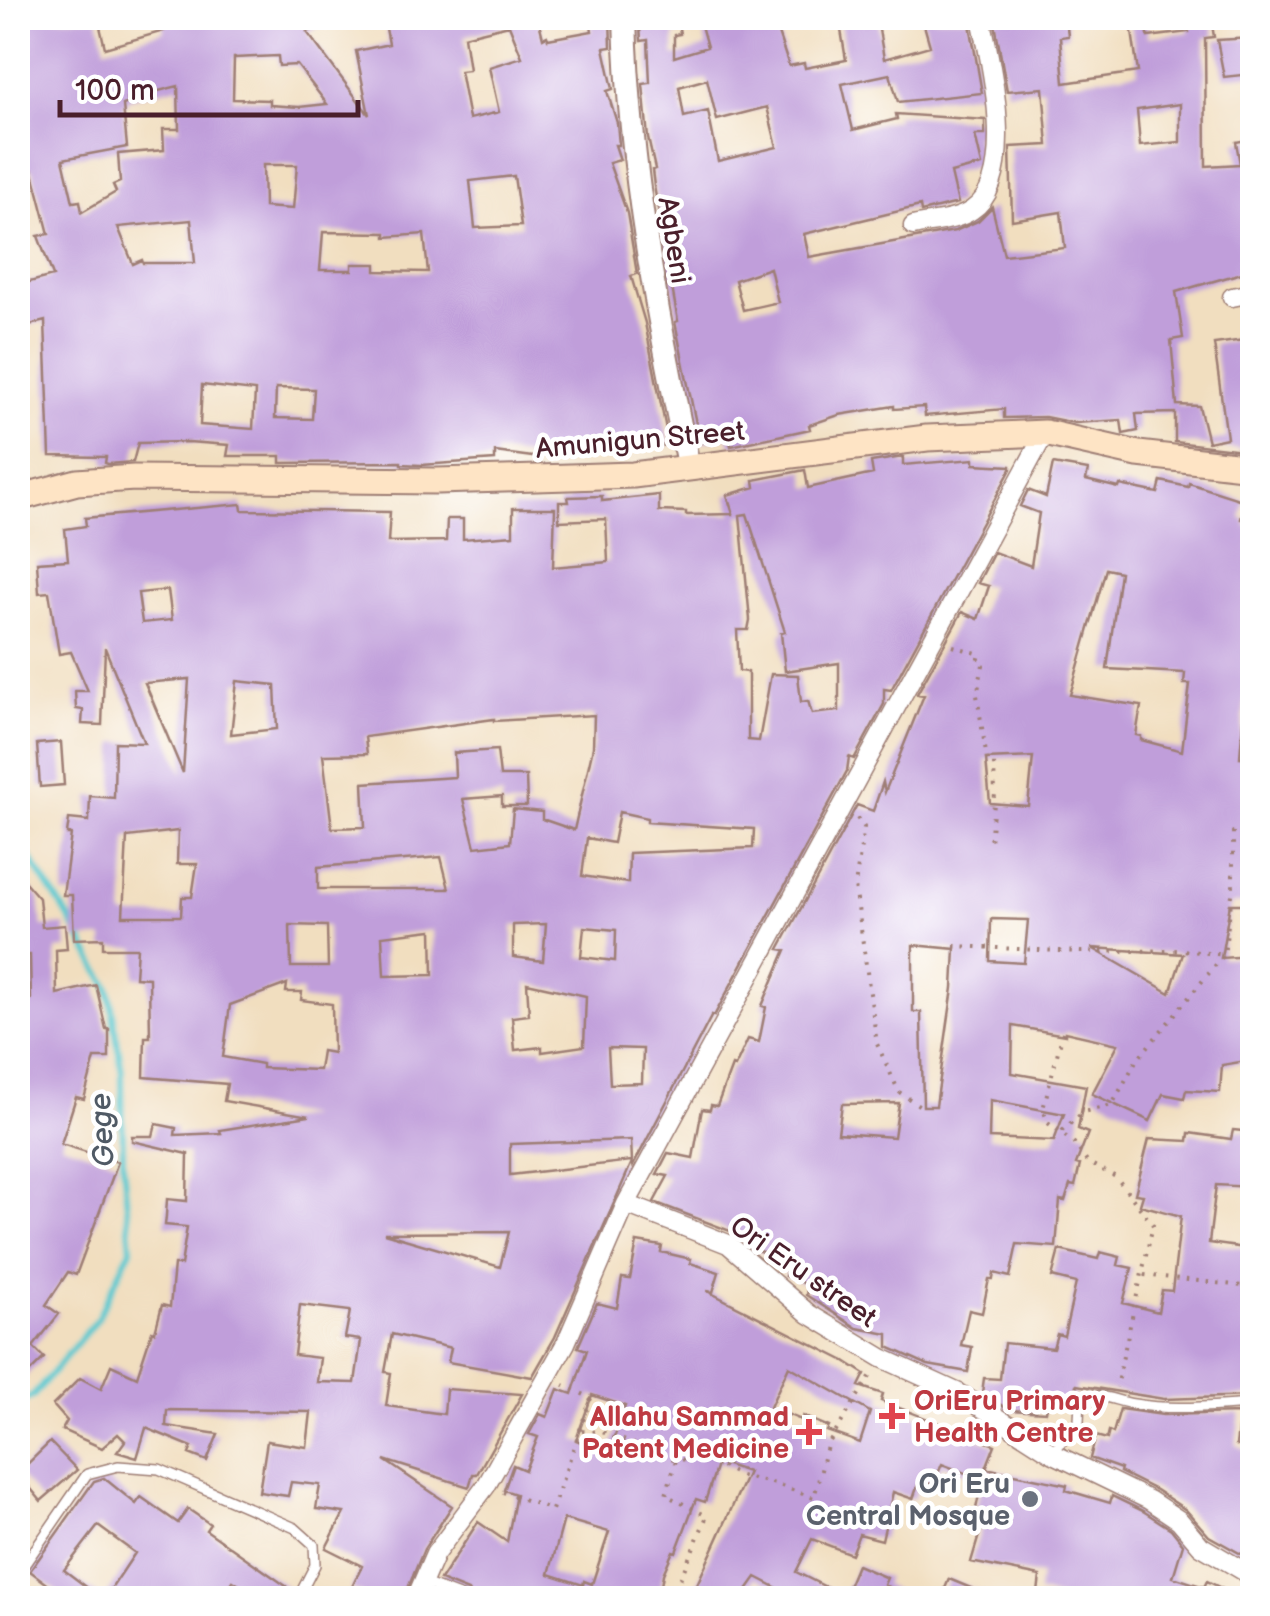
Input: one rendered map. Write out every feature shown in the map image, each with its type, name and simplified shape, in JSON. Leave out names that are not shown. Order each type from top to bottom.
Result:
[{"type":"main road","name":"Amunigun Street","points":[[24,496],[76,482],[134,478],[438,481],[633,475],[928,438],[1045,433],[1138,454],[1252,466]]},
{"type":"street","name":"Agbeni","points":[[625,18],[632,148],[644,240],[689,469]]},
{"type":"street","points":[[913,226],[969,213],[984,201],[994,179],[998,118],[994,73],[981,18]]},
{"type":"street","points":[[1232,297],[1252,294]]},
{"type":"street","points":[[420,1591],[435,1554],[486,1486],[566,1343],[626,1204],[1045,433]]},
{"type":"street","name":"Ori Eru street","points":[[626,1204],[728,1244],[809,1314],[882,1358],[959,1393],[1052,1453],[1149,1500],[1179,1520],[1201,1546],[1252,1576]]},
{"type":"lane","points":[[1052,1453],[1079,1422],[1080,1397],[1099,1394],[1132,1404],[1181,1408],[1252,1404]]},
{"type":"lane","points":[[18,1574],[87,1474],[118,1466],[159,1469],[295,1528],[314,1545],[315,1565],[298,1598]]},
{"type":"lane","points":[[420,1591],[464,1598]]},
{"type":"path","points":[[932,639],[980,654],[978,662],[983,665],[978,695],[987,760],[994,763],[990,842]]},
{"type":"path","points":[[841,807],[864,823],[855,886],[877,1044],[899,1092],[920,1106]]},
{"type":"path","points":[[1060,1133],[1083,1112],[1112,1105],[1136,1061],[1224,956],[1234,887],[1233,832],[1252,829]]},
{"type":"path","points":[[954,946],[1080,952],[1182,950],[1224,956]]},
{"type":"path","points":[[1064,1032],[1043,1109],[1048,1123],[1074,1143],[1087,1162],[1116,1177],[1153,1225],[1113,1398]]},
{"type":"path","points":[[1144,1275],[1252,1286]]},
{"type":"path","points":[[582,1431],[602,1432],[676,1460],[706,1458],[740,1476],[814,1498],[827,1446],[882,1358]]},
{"type":"path","points":[[486,1486],[552,1510],[591,1398],[546,1377]]},
{"type":"path","points":[[672,1598],[707,1516],[666,1495],[676,1460]]},
{"type":"building","points":[[18,18],[98,18],[105,48],[164,31],[161,18],[340,18],[307,32],[369,115],[356,51],[389,44],[384,18],[538,18],[543,38],[548,39],[592,31],[590,18],[610,18],[611,47],[604,48],[613,89],[607,91],[617,123],[619,145],[615,145],[620,160],[609,163],[627,213],[637,274],[631,276],[645,323],[669,445],[569,454],[540,452],[540,458],[495,452],[495,460],[421,465],[281,463],[281,456],[227,456],[229,445],[188,442],[138,443],[133,462],[108,464],[106,457],[50,456],[45,321],[18,328],[18,285],[53,276],[38,236],[49,234],[32,169],[27,170],[22,146],[18,148]],"holes":[[[509,25],[522,57],[489,67],[499,112],[469,119],[460,71],[469,70],[464,36]],[[278,56],[279,66],[297,65],[327,104],[299,107],[270,105],[270,100],[233,99],[234,58]],[[178,86],[179,129],[163,129],[164,150],[118,154],[120,182],[113,185],[116,192],[82,212],[80,201],[73,202],[63,159],[127,147],[123,105],[128,103],[127,99]],[[263,165],[297,165],[293,209],[264,207]],[[514,176],[521,226],[475,228],[470,181]],[[191,220],[195,263],[142,260],[133,264],[118,227]],[[323,232],[386,233],[386,237],[424,234],[428,272],[376,271],[376,264],[352,264],[352,270],[320,270]],[[202,385],[255,391],[253,429],[200,425]],[[276,388],[314,389],[312,419],[275,418]]]},
{"type":"building","points":[[699,18],[773,18],[789,66],[804,63],[805,68],[846,60],[839,18],[877,18],[884,59],[930,46],[922,18],[969,18],[982,93],[898,102],[890,74],[842,84],[853,130],[897,119],[896,114],[985,120],[985,135],[975,135],[982,165],[951,173],[958,203],[921,212],[920,206],[804,234],[809,257],[955,231],[978,221],[992,207],[1004,255],[1065,248],[1061,212],[1012,220],[1010,147],[1048,145],[1043,88],[1007,91],[994,18],[1066,18],[1068,36],[1060,37],[1064,83],[1138,72],[1130,18],[1147,18],[1148,37],[1189,32],[1187,18],[1211,18],[1214,37],[1205,38],[1206,166],[1240,164],[1236,142],[1252,139],[1252,270],[1176,292],[1183,338],[1171,340],[1177,405],[1199,406],[1208,442],[1227,438],[1214,344],[1252,339],[1252,451],[1175,442],[1175,413],[1136,414],[1138,431],[1123,434],[1121,420],[1075,423],[1045,417],[1004,418],[1004,409],[925,416],[924,407],[894,406],[839,415],[809,425],[810,429],[731,446],[729,435],[700,443],[675,322],[678,321],[654,186],[643,84],[650,83],[648,40],[641,41],[640,26],[678,22],[680,34],[674,35],[674,57],[707,47]],"holes":[[[707,79],[717,120],[767,107],[777,147],[718,161],[708,111],[684,117],[679,87]],[[1180,104],[1180,142],[1140,146],[1137,110]],[[770,268],[778,302],[743,310],[735,280]]]},
{"type":"building","points":[[1252,38],[1252,74],[1224,77],[1217,40]]},
{"type":"building","points":[[903,457],[903,465],[974,459],[974,464],[1011,469],[891,690],[884,689],[884,704],[854,759],[849,757],[847,771],[633,1166],[632,1162],[555,1337],[532,1377],[448,1362],[451,1348],[392,1334],[385,1372],[391,1373],[386,1406],[444,1414],[446,1389],[522,1394],[469,1487],[384,1460],[452,1506],[424,1549],[404,1598],[371,1598],[351,1589],[362,1566],[326,1548],[344,1513],[316,1509],[320,1485],[291,1482],[288,1496],[259,1492],[267,1441],[307,1447],[311,1412],[167,1410],[166,1426],[218,1434],[207,1461],[189,1454],[192,1447],[146,1428],[137,1458],[117,1452],[125,1441],[118,1434],[102,1448],[62,1430],[67,1421],[53,1405],[80,1378],[101,1389],[111,1365],[137,1377],[162,1305],[170,1307],[174,1265],[181,1265],[187,1227],[165,1225],[167,1199],[187,1201],[188,1154],[132,1141],[132,1136],[153,1136],[156,1124],[176,1128],[175,1135],[221,1133],[220,1130],[309,1116],[224,1101],[227,1084],[144,1077],[145,1037],[150,1037],[149,978],[135,977],[137,948],[103,948],[103,938],[74,939],[72,895],[63,895],[71,834],[67,834],[69,819],[89,821],[90,796],[114,798],[115,742],[144,743],[105,648],[102,725],[82,724],[83,710],[76,709],[75,691],[88,691],[71,652],[59,654],[49,592],[39,593],[37,562],[68,560],[65,529],[86,526],[85,518],[241,504],[242,510],[390,512],[388,542],[446,541],[447,519],[463,519],[463,539],[513,535],[513,508],[555,508],[553,567],[608,562],[606,519],[559,521],[559,502],[569,502],[568,497],[602,496],[602,501],[659,495],[659,511],[733,514],[727,495],[755,487],[754,480],[805,470],[808,488],[873,474],[871,462]],"holes":[[[747,514],[785,632],[781,633],[785,671],[839,663],[839,711],[812,714],[808,701],[801,702],[798,675],[771,674],[759,741],[748,740],[748,672],[739,671],[737,630],[748,630],[740,515]],[[168,590],[172,620],[142,623],[138,593]],[[189,679],[183,773],[145,683]],[[237,681],[275,685],[277,729],[231,734]],[[594,715],[593,747],[574,830],[542,819],[542,812],[513,809],[510,843],[475,847],[463,799],[502,796],[502,806],[527,806],[526,776],[500,776],[497,750],[454,753],[455,777],[363,783],[365,827],[332,828],[323,755],[367,754],[365,737],[494,719]],[[619,812],[647,818],[647,822],[754,829],[753,848],[629,853],[628,883],[582,876],[587,838],[613,843]],[[178,831],[177,864],[197,864],[192,897],[182,897],[181,916],[123,916],[127,837]],[[441,857],[449,889],[318,889],[318,867]],[[546,924],[543,961],[513,957],[513,925]],[[290,925],[327,926],[328,967],[291,967]],[[584,927],[616,930],[615,961],[581,957]],[[432,930],[433,975],[384,976],[382,936]],[[527,983],[586,996],[584,1046],[542,1052],[542,1047],[515,1050],[512,1017],[529,1015]],[[287,984],[286,992],[302,992],[301,1000],[332,1004],[333,1053],[322,1051],[319,1070],[262,1068],[262,1064],[223,1057],[230,1005]],[[608,1048],[643,1049],[642,1083],[610,1084]],[[631,1140],[632,1161],[510,1175],[510,1144]],[[509,1232],[500,1267],[384,1233]],[[300,1305],[350,1311],[345,1338],[361,1340],[355,1383],[317,1382],[320,1358],[294,1355]]]},
{"type":"building","points":[[1053,464],[1088,470],[1086,480],[1119,488],[1120,485],[1158,493],[1161,481],[1188,487],[1189,483],[1245,501],[1241,519],[1252,527],[1252,676],[1251,697],[1245,696],[1240,757],[1252,758],[1252,904],[1230,904],[1221,958],[1252,956],[1252,1060],[1222,1065],[1220,1092],[1186,1090],[1184,1098],[1163,1094],[1150,1121],[1092,1094],[1118,1044],[1013,1026],[1012,1073],[1086,1086],[1078,1129],[1088,1133],[1076,1164],[1080,1165],[1075,1186],[1070,1185],[1065,1201],[1060,1200],[1056,1247],[1017,1244],[1010,1277],[994,1273],[993,1279],[989,1279],[982,1313],[969,1310],[961,1345],[972,1347],[968,1372],[928,1365],[888,1347],[888,1334],[857,1328],[806,1295],[808,1285],[785,1276],[789,1261],[753,1249],[733,1232],[654,1202],[668,1176],[657,1174],[668,1153],[693,1158],[702,1109],[717,1106],[732,1066],[735,1067],[748,1039],[759,1042],[766,1007],[762,1006],[786,950],[779,949],[857,805],[873,811],[883,782],[885,792],[924,695],[917,694],[962,612],[978,619],[989,586],[978,583],[994,552],[1031,566],[1039,513],[1020,506],[1028,490],[1046,497]],"holes":[[[1106,569],[1120,572],[1107,669],[1185,673],[1184,684],[1190,684],[1182,751],[1141,740],[1136,735],[1141,706],[1070,695]],[[1033,757],[1028,806],[990,803],[986,759]],[[991,919],[1028,920],[1024,963],[990,961]],[[913,945],[955,949],[936,1106],[923,1106],[921,1012],[913,1012]],[[1092,948],[1183,954],[1170,993]],[[990,1100],[1064,1114],[1054,1141],[989,1138]],[[899,1103],[894,1137],[838,1133],[842,1104]]]},
{"type":"building","points":[[61,742],[64,785],[40,787],[37,744]]},
{"type":"building","points":[[18,874],[39,898],[42,927],[65,925],[67,949],[56,950],[57,994],[96,985],[109,1029],[109,1058],[95,1058],[84,1099],[76,1097],[61,1144],[118,1162],[76,1275],[68,1272],[46,1305],[59,1314],[33,1347],[44,1358],[18,1384],[18,1017],[20,999],[31,999],[30,955],[18,955]]},
{"type":"building","points":[[1233,1130],[1252,1132],[1252,1187],[1216,1185],[1209,1243],[1252,1249],[1252,1396],[1164,1399],[1076,1385],[1072,1403],[1048,1401],[1046,1412],[1009,1410],[982,1393],[984,1378],[1000,1379],[1004,1343],[1053,1348],[1057,1334],[1064,1336],[1076,1283],[1052,1277],[1059,1250],[1098,1259],[1100,1252],[1120,1257],[1118,1265],[1132,1268],[1123,1303],[1158,1312],[1162,1290],[1172,1291],[1181,1216],[1140,1205],[1143,1195],[1135,1194],[1149,1139],[1188,1141],[1189,1133],[1231,1139]]},
{"type":"building","points":[[637,1242],[662,1246],[661,1252],[691,1259],[690,1263],[719,1272],[713,1292],[707,1291],[845,1361],[865,1374],[859,1386],[883,1394],[881,1401],[995,1445],[986,1468],[1067,1485],[1066,1490],[1110,1503],[1112,1496],[1143,1511],[1171,1529],[1183,1544],[1173,1577],[1204,1587],[1207,1581],[1241,1598],[1060,1598],[1038,1593],[1040,1576],[971,1562],[986,1512],[976,1509],[984,1471],[981,1479],[942,1464],[933,1485],[920,1479],[913,1499],[893,1492],[882,1540],[859,1534],[851,1554],[812,1539],[796,1572],[844,1596],[857,1565],[887,1578],[884,1585],[911,1598],[787,1598],[789,1594],[756,1577],[741,1598],[707,1598],[694,1591],[748,1472],[718,1462],[705,1502],[696,1499],[676,1552],[673,1551],[663,1574],[659,1598],[472,1598],[468,1591],[440,1580],[478,1522],[507,1542],[516,1494],[504,1490],[513,1465],[525,1470],[538,1437],[529,1434],[540,1414],[547,1417],[558,1389],[572,1394],[587,1350],[578,1347],[597,1303],[617,1308],[622,1278],[630,1279]],"holes":[[[789,1366],[870,1412],[860,1443],[827,1431],[829,1427],[803,1416],[801,1420],[770,1407]],[[592,1395],[625,1406],[609,1453],[576,1440]],[[564,1519],[609,1532],[592,1584],[584,1581],[583,1585],[549,1574]]]},
{"type":"building","points":[[1120,1409],[1163,1415],[1240,1413],[1236,1445],[1252,1452],[1252,1560],[1209,1536],[1186,1510],[1156,1490],[1120,1472],[1121,1469],[1090,1458],[1096,1436],[1107,1439],[1109,1431],[1113,1433]]},
{"type":"building","points":[[50,1442],[77,1470],[41,1501],[18,1473]]},
{"type":"building","points":[[104,1478],[136,1504],[141,1497],[178,1523],[188,1509],[210,1524],[206,1530],[286,1586],[278,1598],[259,1598],[233,1581],[221,1598],[105,1598],[135,1553],[98,1526],[64,1570],[101,1598],[66,1598],[30,1571],[94,1481]]},
{"type":"building","points":[[949,1579],[995,1598],[941,1598]]},
{"type":"waterway","name":"Gege","points":[[18,840],[109,988],[122,1072],[123,1164],[131,1249],[97,1319],[33,1396],[18,1403]]},
{"type":"place","name":"OriEru Primary Health Centre","points":[[892,1416]]},
{"type":"place","name":"Allahu Sammad Patent Medicine","points":[[809,1432]]},
{"type":"place","name":"Ori Eru Central Mosque","points":[[1030,1499]]}]
